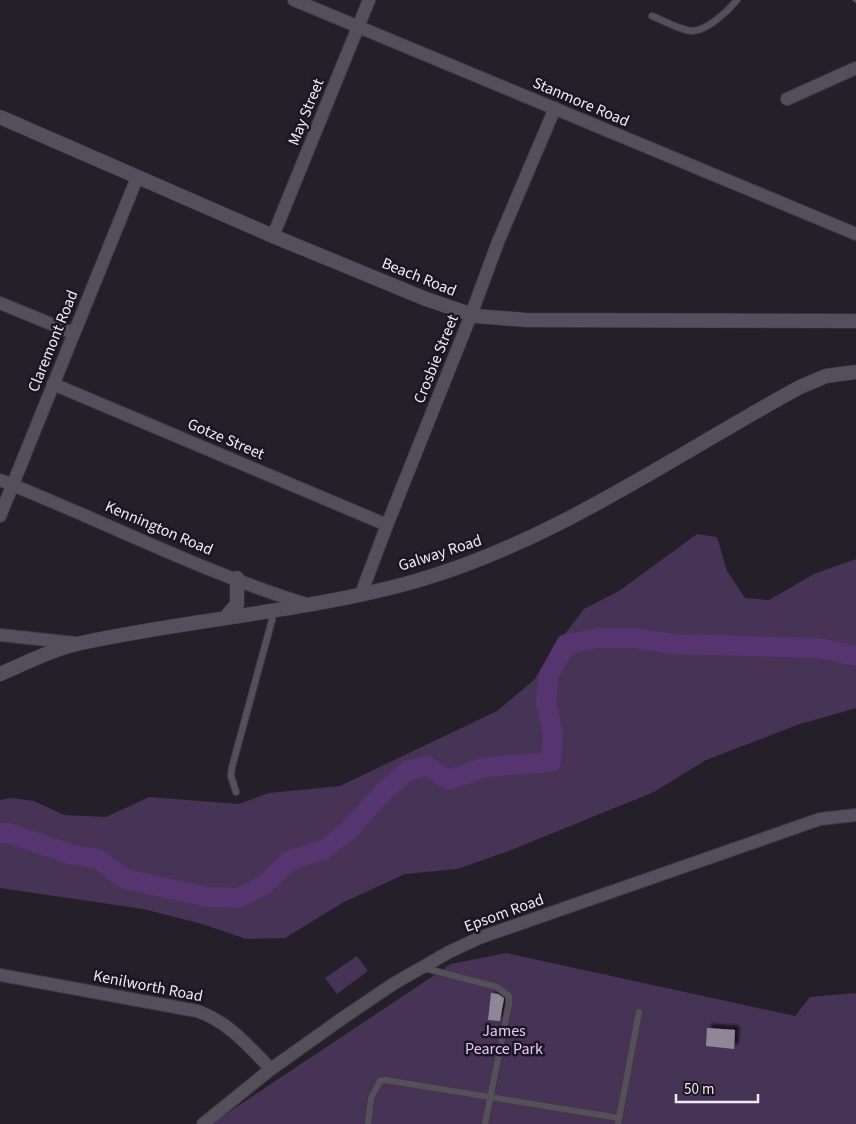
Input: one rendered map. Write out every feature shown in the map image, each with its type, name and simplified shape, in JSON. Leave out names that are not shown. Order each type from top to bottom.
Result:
[{"type":"street","name":"Stanmore Road","points":[[294,0],[856,234]]},
{"type":"street","name":"May Street","points":[[273,236],[369,0]]},
{"type":"street","points":[[787,99],[856,68]]},
{"type":"street","name":"Crosbie Street","points":[[361,594],[498,242],[538,153],[554,108]]},
{"type":"street","name":"Beach Road","points":[[0,117],[273,236],[426,300],[471,315],[526,320],[856,321]]},
{"type":"street","name":"Claremont Road","points":[[0,516],[137,178]]},
{"type":"street","points":[[0,303],[73,333]]},
{"type":"street","name":"Galway Road","points":[[0,674],[80,643],[361,594],[448,570],[517,544],[585,509],[800,387],[826,376],[856,372]]},
{"type":"street","name":"Gotze Street","points":[[53,384],[387,525]]},
{"type":"street","name":"Kennington Road","points":[[0,480],[237,578],[306,604]]},
{"type":"street","points":[[224,618],[237,604],[237,578]]},
{"type":"street","points":[[0,635],[80,643]]},
{"type":"street","name":"Epsom Road","points":[[203,1124],[271,1069],[340,1020],[420,967],[488,934],[820,818],[856,815]]},
{"type":"street","name":"Kenilworth Road","points":[[0,975],[197,1011],[214,1017],[230,1027],[271,1069]]},
{"type":"lane","points":[[652,16],[686,30],[695,30],[716,19],[737,0]]},
{"type":"lane","points":[[236,792],[231,776],[232,767],[272,620],[272,610]]},
{"type":"lane","points":[[420,967],[497,988],[509,996],[485,1124]]},
{"type":"lane","points":[[368,1124],[371,1098],[380,1081],[393,1080],[619,1121],[639,1012]]},
{"type":"green space","points":[[697,534],[717,537],[727,571],[745,598],[769,600],[814,574],[856,559],[856,708],[797,725],[706,760],[654,792],[506,852],[457,869],[405,874],[344,902],[285,938],[246,939],[202,924],[143,909],[0,888],[0,800],[12,798],[34,801],[64,815],[106,817],[149,797],[239,804],[269,793],[340,786],[497,711],[534,680],[554,648],[584,609],[619,591]]},
{"type":"green space","name":"James Pearce Park","points":[[506,953],[795,1016],[810,997],[856,993],[856,1124],[211,1124],[451,964]]},
{"type":"green space","points":[[357,956],[368,971],[337,994],[325,978]]},
{"type":"building","points":[[491,993],[498,994],[504,998],[500,1021],[488,1020]]},
{"type":"building","points":[[707,1028],[735,1030],[734,1049],[706,1046]]},
{"type":"waterway","points":[[0,833],[8,833],[70,854],[98,859],[125,879],[207,897],[240,898],[264,885],[289,861],[325,849],[350,829],[385,790],[409,770],[427,766],[449,780],[485,767],[551,762],[553,734],[546,702],[549,675],[566,644],[599,638],[633,638],[673,644],[818,648],[856,656]]}]
